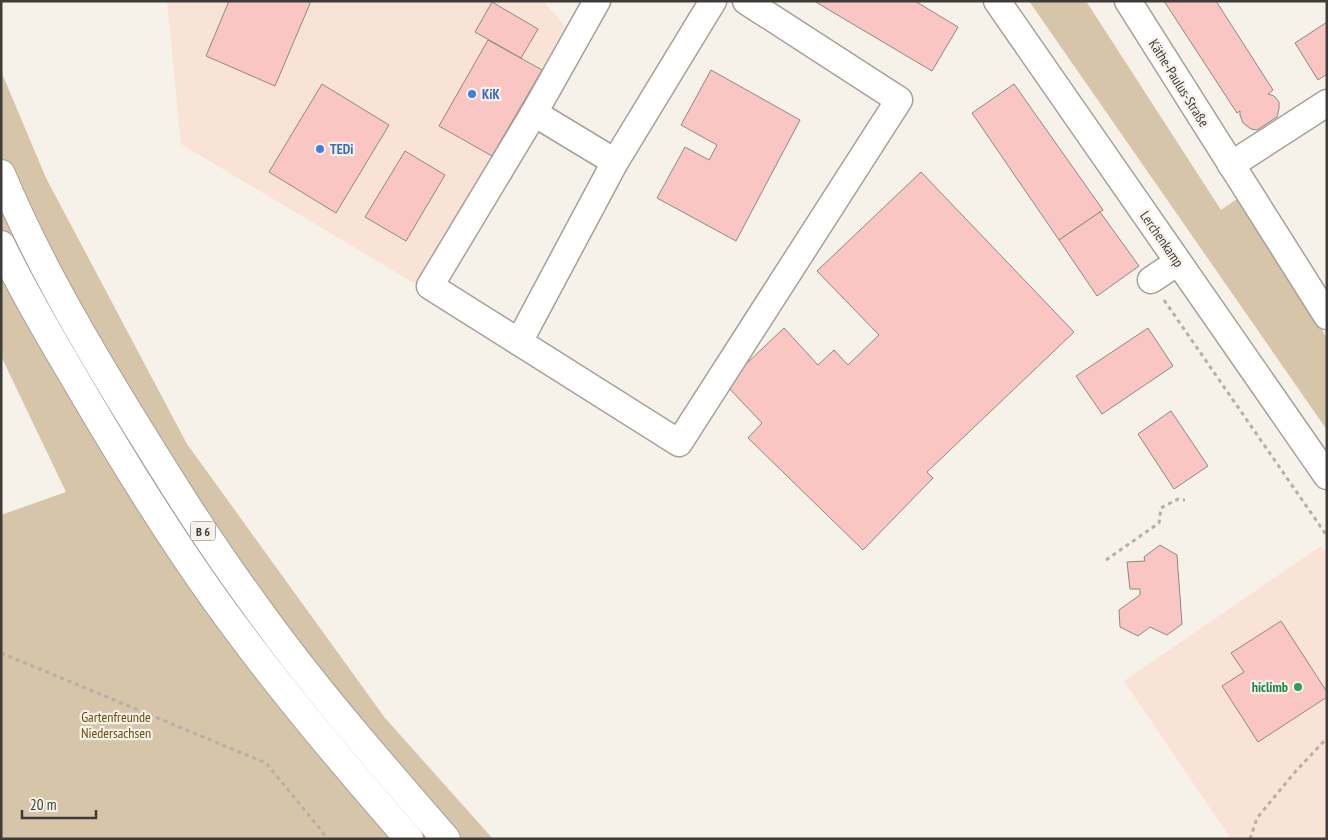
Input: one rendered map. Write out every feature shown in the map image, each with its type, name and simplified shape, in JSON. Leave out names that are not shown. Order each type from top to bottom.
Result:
[{"type":"highway","name":"B 6","points":[[1,174],[34,246],[93,353],[205,534],[257,609],[318,688],[446,839]]},
{"type":"highway","name":"B 6","points":[[1,245],[32,304],[125,464],[179,548],[235,627],[293,703],[409,839]]},
{"type":"street","points":[[597,1],[534,113],[430,286],[679,443],[899,100],[746,1]]},
{"type":"street","points":[[519,342],[615,162],[712,1]]},
{"type":"street","name":"Lerchenkamp","points":[[997,1],[1327,476]]},
{"type":"street","name":"Käthe-Paulus-Straße","points":[[1128,1],[1327,316]]},
{"type":"street","points":[[1231,165],[1327,103]]},
{"type":"street","points":[[534,113],[615,162]]},
{"type":"street","points":[[1151,280],[1178,262]]},
{"type":"path","points":[[1151,280],[1327,536]]},
{"type":"path","points":[[1106,560],[1159,523],[1161,508],[1178,499],[1185,500]]},
{"type":"path","points":[[1,654],[266,763],[322,831],[326,839]]},
{"type":"path","points":[[1250,839],[1257,818],[1295,772],[1327,738]]},
{"type":"shaded area","points":[[167,1],[543,1],[566,27],[419,286],[181,144]]},
{"type":"shaded area","points":[[1321,546],[1327,554],[1327,839],[1231,839],[1124,681]]},
{"type":"green space","points":[[1029,1],[1086,1],[1221,210],[1237,199],[1327,338],[1327,430]]},
{"type":"green space","name":"Gartenfreunde Niedersachsen","points":[[1,71],[46,178],[187,444],[385,718],[493,839],[1,839],[1,515],[66,492],[1,356]]},
{"type":"building","points":[[229,1],[311,1],[275,86],[206,56]]},
{"type":"building","points":[[814,1],[915,1],[958,27],[932,71]]},
{"type":"building","points":[[1164,1],[1216,1],[1273,90],[1268,94],[1274,96],[1279,102],[1277,117],[1257,130],[1251,129],[1243,123],[1240,111],[1237,113]]},
{"type":"building","points":[[492,2],[538,29],[521,58],[475,32]]},
{"type":"building","points":[[1327,22],[1327,74],[1318,80],[1295,43]]},
{"type":"building","points":[[488,40],[542,70],[492,156],[439,126]]},
{"type":"building","points":[[711,70],[800,120],[736,241],[657,198],[685,147],[709,160],[717,145],[681,125]]},
{"type":"building","points":[[322,84],[389,125],[336,213],[269,172]]},
{"type":"building","points":[[1014,84],[1103,210],[1059,240],[972,113]]},
{"type":"building","points":[[405,151],[445,175],[406,241],[365,217]]},
{"type":"building","points":[[921,172],[1074,332],[927,472],[933,478],[863,550],[748,438],[762,423],[725,384],[784,328],[818,365],[834,350],[848,365],[879,335],[817,271]]},
{"type":"building","points":[[1100,212],[1139,266],[1097,296],[1059,240]]},
{"type":"building","points":[[1148,328],[1173,366],[1102,414],[1076,376]]},
{"type":"building","points":[[1171,411],[1208,466],[1174,489],[1138,434]]},
{"type":"building","points":[[1160,545],[1177,555],[1182,624],[1167,635],[1150,627],[1138,636],[1120,627],[1119,610],[1140,595],[1140,589],[1130,589],[1127,562],[1145,561],[1144,557]]},
{"type":"building","points":[[1281,621],[1327,692],[1327,697],[1258,742],[1222,686],[1244,672],[1231,653]]},
{"type":"place","name":"KiK","points":[[472,94]]},
{"type":"place","name":"TEDi","points":[[320,149]]},
{"type":"place","name":"hiclimb","points":[[1298,687]]}]
